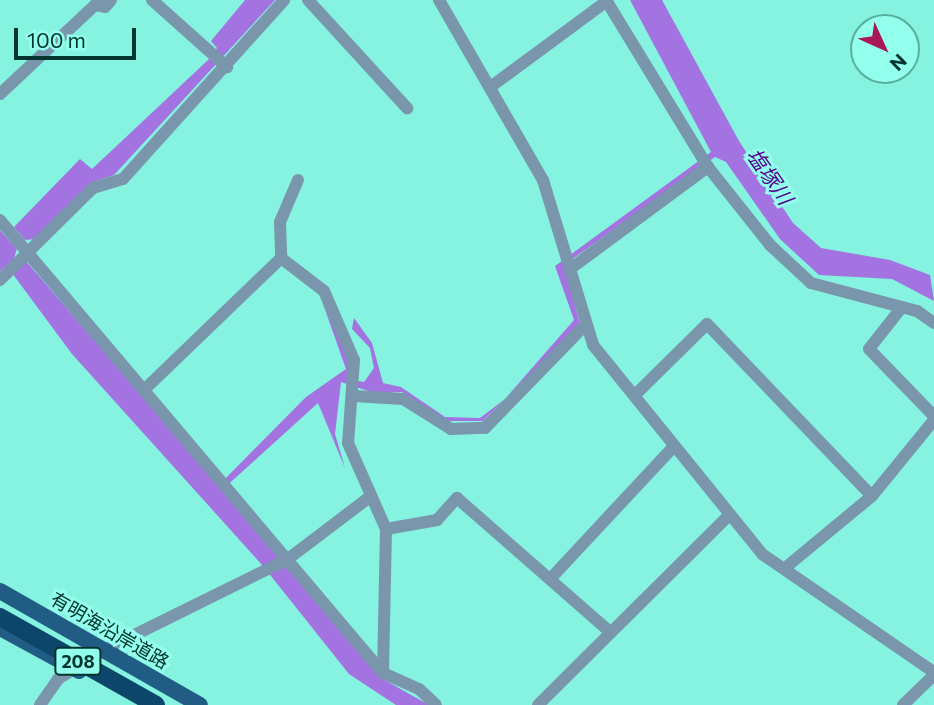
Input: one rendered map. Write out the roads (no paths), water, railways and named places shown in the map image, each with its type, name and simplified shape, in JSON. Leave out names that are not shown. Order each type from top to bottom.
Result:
[{"type":"highway","name":"208","points":[[0,617],[156,705]]},
{"type":"main road","name":"有明海沿岸道路","points":[[0,591],[200,705]]},
{"type":"main road","points":[[5,630],[139,705]]},
{"type":"street","points":[[0,94],[94,5],[106,7],[111,0]]},
{"type":"street","points":[[152,0],[225,64]]},
{"type":"street","points":[[0,280],[93,188],[123,179],[284,0]]},
{"type":"street","points":[[307,0],[407,108]]},
{"type":"street","points":[[439,0],[493,85],[544,180],[585,325],[727,517],[762,554],[934,673],[902,705]]},
{"type":"street","points":[[493,85],[607,1],[708,167],[770,245],[811,283],[902,307],[934,323]]},
{"type":"street","points":[[570,269],[708,167]]},
{"type":"street","points":[[145,389],[281,258],[280,222],[298,180]]},
{"type":"street","points":[[0,220],[383,673],[419,689],[436,705]]},
{"type":"street","points":[[281,258],[324,291],[354,360],[355,396],[348,443],[386,529],[383,673]]},
{"type":"street","points":[[785,568],[872,496],[934,418],[869,349],[902,307]]},
{"type":"street","points":[[635,395],[707,324],[872,496]]},
{"type":"street","points":[[355,396],[403,400],[451,429],[485,428],[585,325]]},
{"type":"street","points":[[552,577],[674,446]]},
{"type":"street","points":[[40,705],[58,679],[77,670],[104,650],[288,559],[371,496]]},
{"type":"street","points":[[386,529],[437,520],[457,498],[552,577],[610,632]]},
{"type":"street","points":[[538,705],[727,517]]},
{"type":"street","points":[[5,630],[23,604]]},
{"type":"water label","name":"塩塚川","points":[[770,176]]}]
